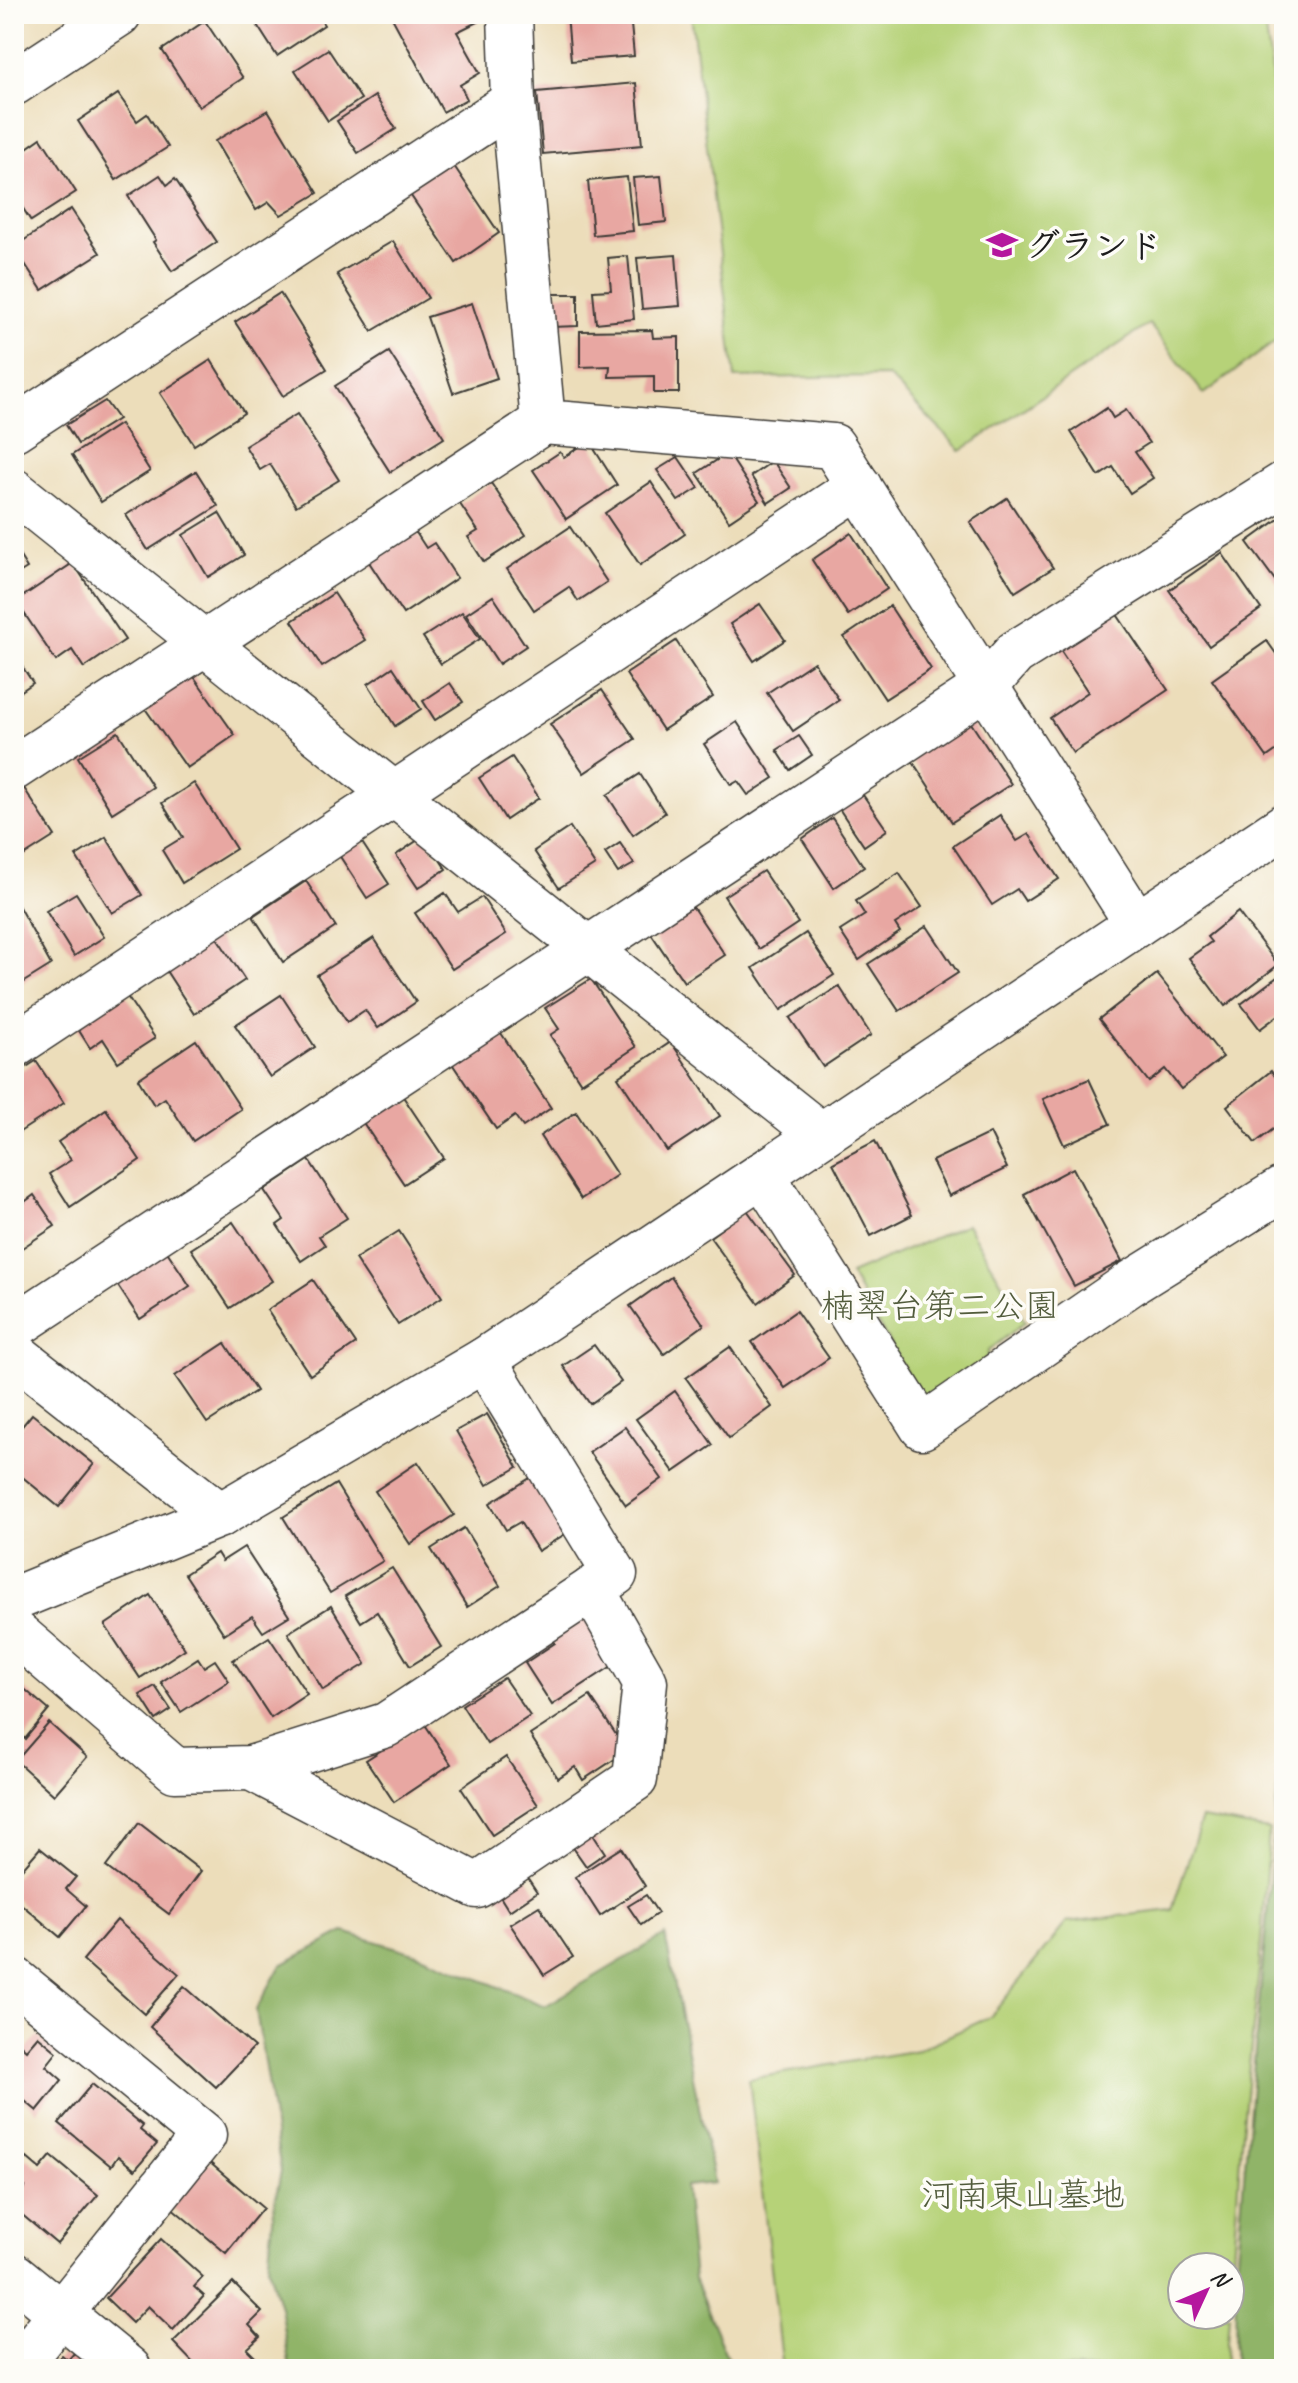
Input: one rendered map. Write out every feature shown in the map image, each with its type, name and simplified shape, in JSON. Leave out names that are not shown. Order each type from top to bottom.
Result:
[{"type":"street","points":[[14,83],[119,14]]},
{"type":"street","points":[[510,14],[513,102],[543,422]]},
{"type":"street","points":[[14,429],[513,102]]},
{"type":"street","points":[[14,768],[543,422],[833,446],[1137,924]]},
{"type":"street","points":[[14,1327],[985,687],[1015,653],[1284,484]]},
{"type":"street","points":[[14,1046],[859,486]]},
{"type":"street","points":[[14,491],[820,1134]]},
{"type":"street","points":[[14,1599],[220,1515],[484,1360],[1284,826]]},
{"type":"street","points":[[762,1174],[922,1427],[1130,1284],[1284,1188]]},
{"type":"street","points":[[14,1353],[220,1515]]},
{"type":"street","points":[[14,1631],[175,1770],[251,1768],[386,1725],[615,1574],[484,1360]]},
{"type":"street","points":[[251,1768],[477,1886],[635,1779],[645,1682],[592,1589]]},
{"type":"street","points":[[14,1979],[204,2135],[16,2369]]},
{"type":"street","points":[[14,2275],[129,2369]]},
{"type":"green space","name":"グランド","points":[[691,14],[1264,14],[1284,167],[1284,335],[1204,394],[1149,324],[961,451],[888,376],[735,378]]},
{"type":"green space","name":"楠翠台第二公園","points":[[967,1224],[1025,1322],[988,1351],[986,1360],[923,1402],[850,1274]]},
{"type":"green space","points":[[1284,1718],[1284,2369],[1235,2369],[1235,2331],[1246,2331],[1246,2251],[1238,2251]]},
{"type":"green space","name":"河南東山墓地","points":[[1202,1818],[1269,1830],[1233,2251],[1166,2251],[1166,2331],[1228,2331],[1225,2369],[783,2369],[749,2079],[918,2050],[990,2017],[1067,1922],[1172,1910]]},
{"type":"green space","points":[[344,1932],[421,1955],[545,2006],[665,1935],[714,2183],[685,2186],[694,2279],[732,2369],[290,2369],[280,2307],[268,2267],[281,2171],[256,2010],[281,1965]]},
{"type":"building","points":[[250,14],[317,14],[324,25],[277,56]]},
{"type":"building","points":[[390,14],[477,14],[481,20],[457,32],[480,73],[460,85],[467,99],[443,112]]},
{"type":"building","points":[[567,14],[630,14],[634,56],[571,61]]},
{"type":"building","points":[[205,21],[243,78],[199,107],[162,50]]},
{"type":"building","points":[[328,49],[361,99],[328,121],[295,70]]},
{"type":"building","points":[[636,83],[642,145],[543,154],[537,92]]},
{"type":"building","points":[[118,94],[137,121],[147,114],[168,147],[116,180],[78,121]]},
{"type":"building","points":[[375,96],[396,129],[358,153],[337,121]]},
{"type":"building","points":[[268,110],[318,193],[281,215],[269,202],[256,210],[215,141]]},
{"type":"building","points":[[41,138],[76,192],[31,221],[14,194],[14,141],[21,152]]},
{"type":"building","points":[[448,157],[499,233],[456,263],[405,187]]},
{"type":"building","points":[[160,175],[167,185],[175,179],[217,242],[172,271],[128,196]]},
{"type":"building","points":[[661,176],[666,222],[638,225],[633,178]]},
{"type":"building","points":[[627,177],[633,231],[593,235],[588,181]]},
{"type":"building","points":[[71,209],[100,253],[42,290],[14,247]]},
{"type":"building","points":[[393,241],[428,298],[372,331],[337,274]]},
{"type":"building","points":[[676,255],[680,306],[642,309],[637,258]]},
{"type":"building","points":[[628,256],[634,319],[596,323],[593,291],[611,290],[608,258]]},
{"type":"building","points":[[280,293],[327,369],[283,396],[235,322]]},
{"type":"building","points":[[550,294],[578,294],[578,326],[551,327]]},
{"type":"building","points":[[472,303],[497,378],[453,393],[427,317]]},
{"type":"building","points":[[652,330],[653,338],[679,337],[679,393],[654,393],[654,376],[609,377],[610,366],[580,367],[580,331]]},
{"type":"building","points":[[389,352],[444,438],[390,472],[335,386]]},
{"type":"building","points":[[211,360],[244,413],[194,445],[160,393]]},
{"type":"building","points":[[105,401],[118,419],[78,444],[66,425]]},
{"type":"building","points":[[1107,408],[1113,418],[1126,410],[1149,443],[1135,452],[1153,478],[1130,493],[1113,467],[1099,476],[1071,432]]},
{"type":"building","points":[[297,414],[339,480],[296,506],[270,464],[260,470],[245,446]]},
{"type":"building","points":[[120,424],[150,471],[101,502],[72,455]]},
{"type":"building","points":[[589,441],[617,485],[566,519],[533,470],[560,452],[564,457]]},
{"type":"building","points":[[728,453],[759,501],[729,521],[697,473]]},
{"type":"building","points":[[678,457],[699,488],[678,501],[657,470]]},
{"type":"building","points":[[773,461],[791,488],[768,503],[751,476]]},
{"type":"building","points":[[196,471],[218,506],[148,550],[126,515]]},
{"type":"building","points":[[651,482],[685,534],[640,565],[605,513]]},
{"type":"building","points":[[491,483],[526,535],[484,562],[468,537],[478,531],[460,504]]},
{"type":"building","points":[[1007,498],[1053,568],[1015,592],[970,522]]},
{"type":"building","points":[[219,513],[244,555],[208,577],[183,535]]},
{"type":"building","points":[[1284,515],[1284,578],[1277,583],[1247,542]]},
{"type":"building","points":[[570,527],[607,582],[578,601],[569,587],[534,610],[507,569]]},
{"type":"building","points":[[413,528],[426,548],[434,543],[457,578],[403,614],[367,559]]},
{"type":"building","points":[[851,533],[887,589],[848,615],[812,560]]},
{"type":"building","points":[[14,547],[27,568],[14,576]]},
{"type":"building","points":[[1222,553],[1261,609],[1209,646],[1169,590]]},
{"type":"building","points":[[73,563],[125,640],[84,668],[72,650],[56,661],[16,601]]},
{"type":"building","points":[[334,593],[365,640],[322,667],[292,621]]},
{"type":"building","points":[[493,596],[526,646],[499,664],[466,614]]},
{"type":"building","points":[[760,604],[785,640],[754,661],[730,624]]},
{"type":"building","points":[[890,606],[931,669],[885,699],[844,637]]},
{"type":"building","points":[[1114,610],[1168,690],[1073,753],[1050,718],[1088,692],[1058,647]]},
{"type":"building","points":[[462,612],[480,639],[441,664],[423,637]]},
{"type":"building","points":[[676,641],[713,697],[663,730],[626,674]]},
{"type":"building","points":[[1267,641],[1284,665],[1284,745],[1267,757],[1212,680]]},
{"type":"building","points":[[14,654],[33,683],[14,696]]},
{"type":"building","points":[[814,662],[839,700],[793,731],[767,693]]},
{"type":"building","points":[[185,664],[235,735],[187,768],[137,697]]},
{"type":"building","points":[[393,667],[421,709],[395,726],[368,684]]},
{"type":"building","points":[[450,683],[463,702],[435,720],[423,701]]},
{"type":"building","points":[[602,690],[635,739],[584,773],[550,724]]},
{"type":"building","points":[[967,717],[1011,784],[952,822],[909,756]]},
{"type":"building","points":[[737,722],[774,778],[748,795],[738,781],[731,785],[704,744]]},
{"type":"building","points":[[118,732],[153,787],[112,813],[78,757]]},
{"type":"building","points":[[799,736],[812,755],[790,770],[777,750]]},
{"type":"building","points":[[512,757],[539,798],[506,820],[479,778]]},
{"type":"building","points":[[640,774],[665,813],[633,835],[607,795]]},
{"type":"building","points":[[194,783],[236,849],[182,883],[162,850],[183,837],[162,803]]},
{"type":"building","points":[[22,785],[55,836],[14,862],[14,790]]},
{"type":"building","points":[[861,792],[887,830],[864,846],[838,807]]},
{"type":"building","points":[[1000,815],[1017,841],[1029,834],[1059,879],[1025,901],[1017,889],[992,905],[953,846]]},
{"type":"building","points":[[832,818],[864,867],[834,888],[802,839]]},
{"type":"building","points":[[570,827],[595,865],[559,888],[534,851]]},
{"type":"building","points":[[424,836],[446,869],[418,888],[396,855]]},
{"type":"building","points":[[106,837],[142,895],[112,913],[76,856]]},
{"type":"building","points":[[361,841],[389,884],[367,898],[339,855]]},
{"type":"building","points":[[620,843],[634,864],[618,873],[605,853]]},
{"type":"building","points":[[763,871],[798,923],[759,949],[724,896]]},
{"type":"building","points":[[899,873],[922,907],[895,924],[900,932],[859,960],[840,931],[865,915],[856,901]]},
{"type":"building","points":[[306,881],[336,927],[283,962],[253,916]]},
{"type":"building","points":[[76,893],[104,937],[74,956],[46,911]]},
{"type":"building","points":[[445,893],[458,912],[482,897],[506,934],[452,969],[415,913]]},
{"type":"building","points":[[14,898],[51,965],[14,988]]},
{"type":"building","points":[[690,903],[725,955],[684,982],[648,929]]},
{"type":"building","points":[[1238,912],[1278,965],[1225,1006],[1189,958],[1211,942],[1207,937]]},
{"type":"building","points":[[927,926],[958,973],[899,1011],[868,964]]},
{"type":"building","points":[[212,930],[245,980],[194,1014],[161,963]]},
{"type":"building","points":[[806,933],[834,975],[781,1010],[753,968]]},
{"type":"building","points":[[374,938],[416,1002],[378,1028],[365,1010],[347,1022],[317,975]]},
{"type":"building","points":[[1157,974],[1223,1057],[1181,1089],[1165,1069],[1149,1082],[1099,1019]]},
{"type":"building","points":[[1280,975],[1284,980],[1284,1011],[1260,1029],[1241,1004]]},
{"type":"building","points":[[591,979],[636,1047],[581,1083],[550,1035],[559,1029],[545,1008]]},
{"type":"building","points":[[120,986],[155,1038],[118,1062],[103,1039],[90,1048],[71,1018]]},
{"type":"building","points":[[839,986],[871,1035],[823,1067],[790,1018]]},
{"type":"building","points":[[281,995],[315,1047],[270,1077],[235,1025]]},
{"type":"building","points":[[499,1030],[551,1108],[523,1127],[515,1116],[496,1129],[451,1062]]},
{"type":"building","points":[[196,1040],[241,1109],[193,1141],[165,1098],[154,1105],[138,1079]]},
{"type":"building","points":[[671,1042],[720,1116],[667,1151],[618,1077]]},
{"type":"building","points":[[36,1061],[64,1103],[15,1135],[14,1075]]},
{"type":"building","points":[[1271,1071],[1284,1088],[1284,1121],[1255,1143],[1227,1106]]},
{"type":"building","points":[[1089,1079],[1110,1124],[1064,1145],[1043,1099]]},
{"type":"building","points":[[402,1095],[444,1158],[404,1184],[362,1121]]},
{"type":"building","points":[[106,1109],[140,1160],[70,1207],[49,1174],[71,1160],[58,1142]]},
{"type":"building","points":[[576,1112],[617,1175],[581,1199],[540,1136]]},
{"type":"building","points":[[990,1133],[1007,1168],[949,1196],[932,1161]]},
{"type":"building","points":[[875,1141],[912,1215],[871,1236],[833,1163]]},
{"type":"building","points":[[309,1160],[347,1218],[319,1236],[325,1245],[301,1261],[277,1225],[284,1220],[264,1190]]},
{"type":"building","points":[[1073,1168],[1122,1261],[1074,1286],[1024,1194]]},
{"type":"building","points":[[34,1195],[55,1226],[19,1250],[14,1243],[14,1199],[19,1206]]},
{"type":"building","points":[[747,1210],[795,1275],[758,1303],[710,1237]]},
{"type":"building","points":[[233,1222],[272,1281],[230,1308],[191,1249]]},
{"type":"building","points":[[399,1231],[442,1297],[398,1325],[355,1259]]},
{"type":"building","points":[[160,1241],[190,1286],[140,1319],[110,1274]]},
{"type":"building","points":[[671,1277],[704,1325],[664,1354],[630,1306]]},
{"type":"building","points":[[313,1280],[356,1344],[310,1375],[267,1310]]},
{"type":"building","points":[[796,1311],[829,1358],[785,1388],[752,1342]]},
{"type":"building","points":[[225,1343],[256,1391],[207,1423],[175,1376]]},
{"type":"building","points":[[594,1345],[621,1382],[590,1404],[563,1366]]},
{"type":"building","points":[[730,1347],[772,1407],[729,1438],[686,1378]]},
{"type":"building","points":[[675,1391],[713,1445],[674,1472],[636,1419]]},
{"type":"building","points":[[32,1414],[94,1464],[59,1507],[14,1470],[14,1436]]},
{"type":"building","points":[[487,1414],[518,1467],[487,1485],[456,1431]]},
{"type":"building","points":[[625,1427],[662,1479],[626,1505],[589,1452]]},
{"type":"building","points":[[418,1462],[454,1515],[410,1544],[375,1491]]},
{"type":"building","points":[[535,1475],[570,1531],[538,1551],[520,1522],[506,1530],[490,1503]]},
{"type":"building","points":[[336,1484],[383,1561],[330,1593],[283,1517]]},
{"type":"building","points":[[464,1528],[500,1586],[467,1607],[431,1549]]},
{"type":"building","points":[[244,1547],[289,1616],[263,1632],[252,1616],[224,1634],[185,1574],[217,1553],[222,1561]]},
{"type":"building","points":[[392,1568],[441,1647],[410,1666],[377,1612],[361,1622],[345,1596]]},
{"type":"building","points":[[150,1595],[185,1649],[140,1678],[105,1625]]},
{"type":"building","points":[[331,1606],[366,1664],[323,1690],[288,1633]]},
{"type":"building","points":[[583,1614],[615,1664],[552,1705],[525,1663],[555,1643],[550,1635]]},
{"type":"building","points":[[269,1637],[307,1694],[271,1718],[233,1660]]},
{"type":"building","points":[[198,1658],[204,1667],[215,1660],[229,1681],[181,1712],[161,1682]]},
{"type":"building","points":[[504,1678],[530,1716],[487,1744],[462,1705]]},
{"type":"building","points":[[14,1680],[49,1710],[25,1739],[14,1729]]},
{"type":"building","points":[[155,1686],[171,1710],[156,1720],[140,1695]]},
{"type":"building","points":[[590,1696],[627,1751],[583,1780],[575,1767],[558,1778],[530,1735]]},
{"type":"building","points":[[49,1723],[87,1757],[54,1795],[16,1761]]},
{"type":"building","points":[[424,1723],[451,1764],[394,1802],[366,1760]]},
{"type":"building","points":[[506,1757],[538,1805],[492,1835],[461,1788]]},
{"type":"building","points":[[139,1823],[201,1871],[169,1914],[106,1867]]},
{"type":"building","points":[[592,1833],[605,1853],[586,1866],[572,1846]]},
{"type":"building","points":[[40,1848],[76,1877],[66,1889],[86,1906],[60,1937],[14,1898],[14,1878]]},
{"type":"building","points":[[621,1848],[645,1886],[600,1916],[575,1877]]},
{"type":"building","points":[[523,1871],[537,1892],[509,1911],[496,1890]]},
{"type":"building","points":[[646,1895],[658,1913],[641,1925],[628,1906]]},
{"type":"building","points":[[539,1906],[573,1957],[544,1975],[510,1924]]},
{"type":"building","points":[[117,1920],[179,1974],[144,2014],[83,1960]]},
{"type":"building","points":[[184,1986],[254,2047],[216,2087],[150,2027]]},
{"type":"building","points":[[38,2036],[57,2052],[46,2066],[62,2080],[37,2111],[14,2092],[14,2039],[26,2050]]},
{"type":"building","points":[[92,2084],[143,2126],[140,2130],[157,2144],[135,2170],[118,2156],[111,2166],[59,2123]]},
{"type":"building","points":[[51,2156],[98,2195],[57,2244],[14,2208],[14,2201],[25,2187],[14,2179],[14,2174],[27,2158],[40,2169]]},
{"type":"building","points":[[209,2162],[263,2208],[226,2253],[171,2207]]},
{"type":"building","points":[[161,2239],[203,2277],[194,2287],[204,2296],[173,2330],[148,2306],[132,2323],[106,2298]]},
{"type":"building","points":[[233,2283],[262,2312],[249,2325],[260,2337],[247,2349],[265,2367],[199,2369],[173,2342]]},
{"type":"building","points":[[76,2351],[98,2369],[49,2369],[62,2355],[68,2360]]},
{"type":"place","name":"グランド","points":[[1002,245]]}]
